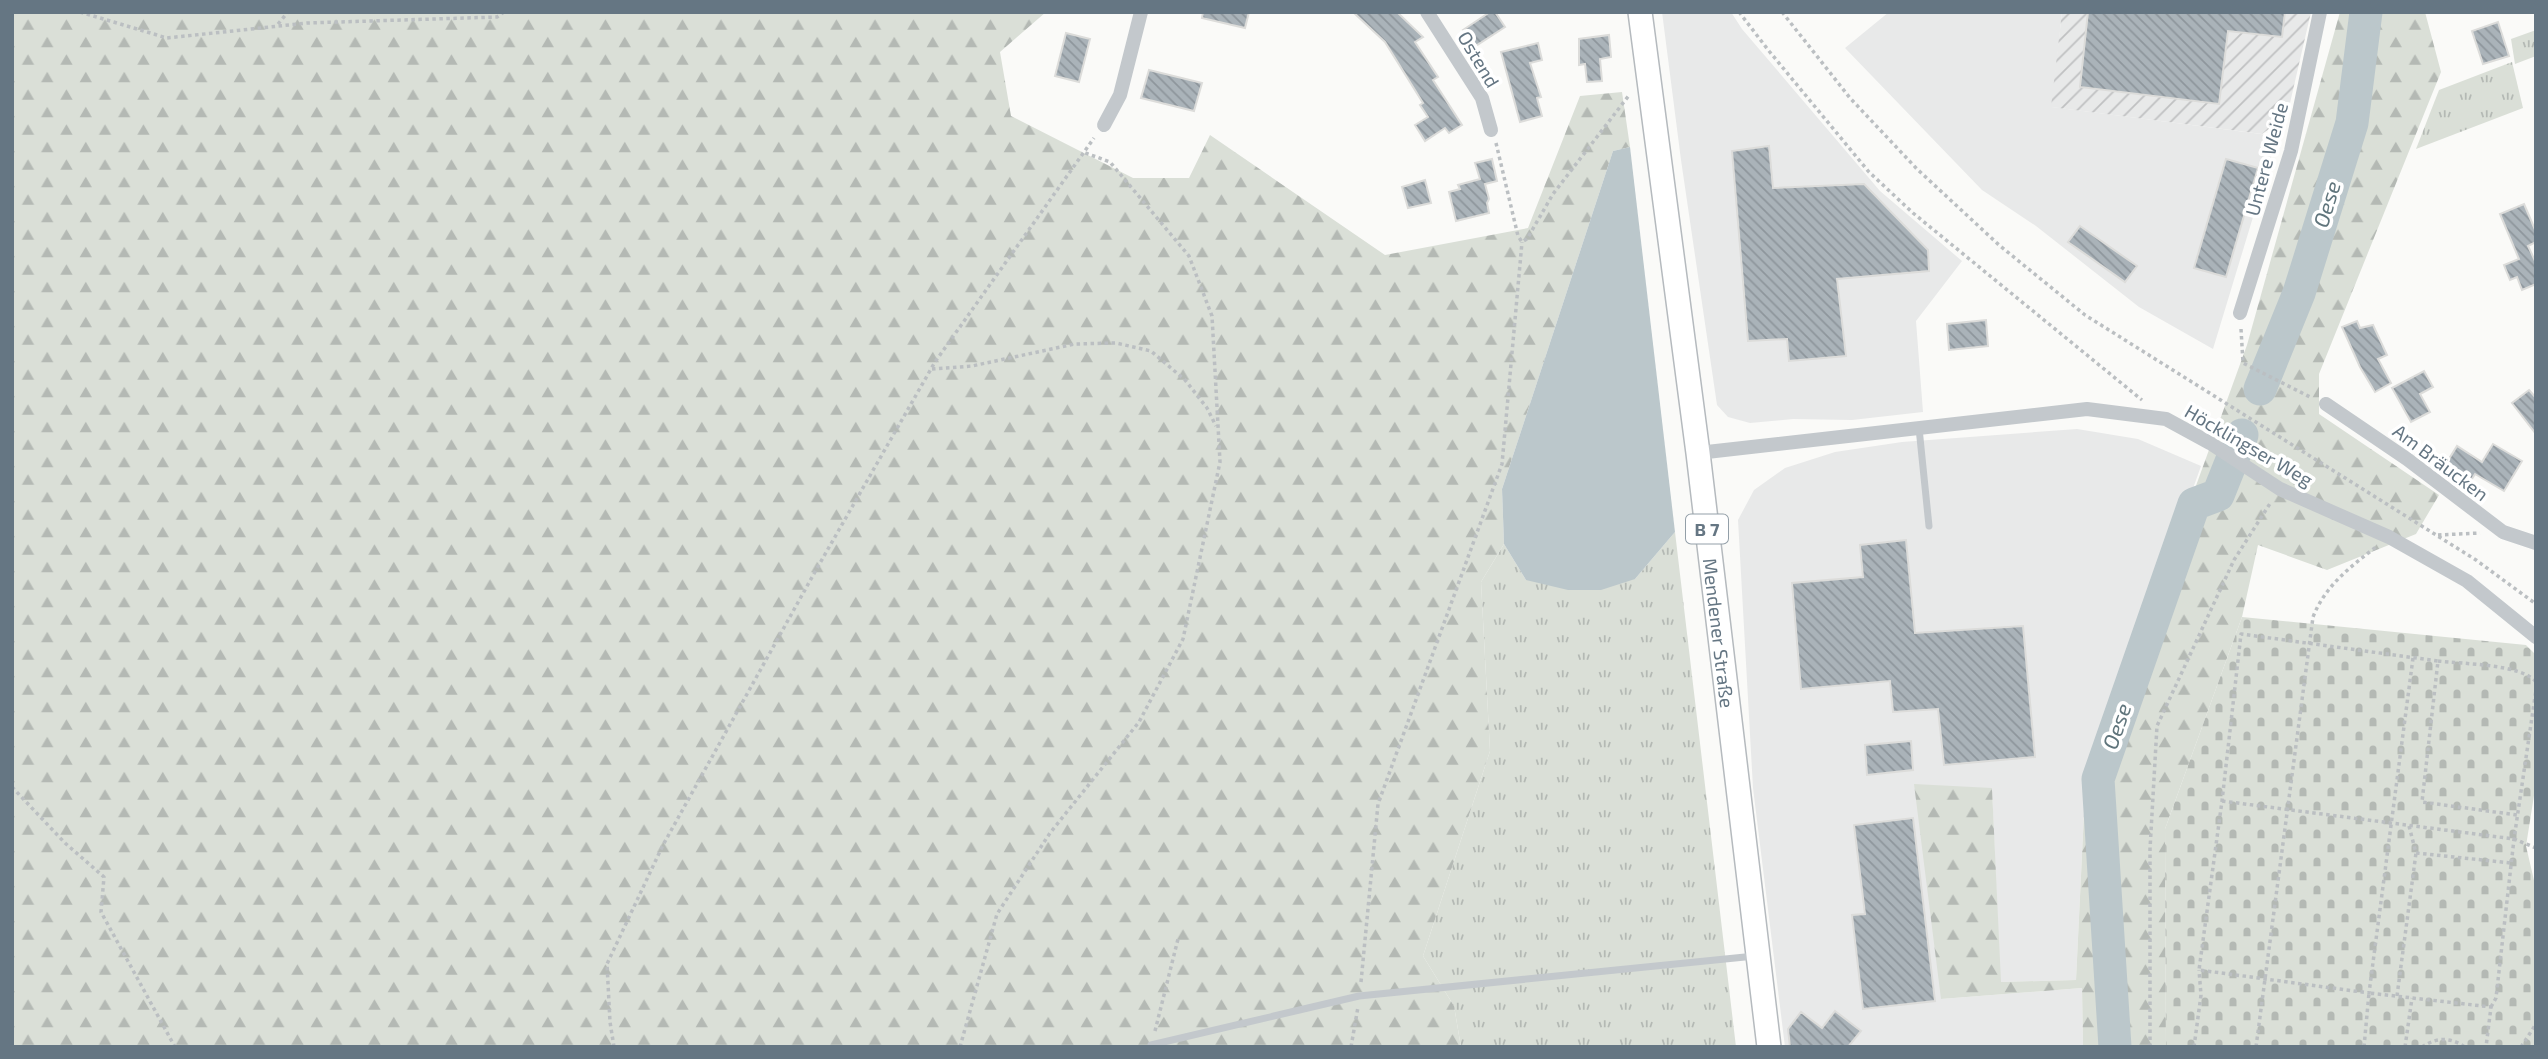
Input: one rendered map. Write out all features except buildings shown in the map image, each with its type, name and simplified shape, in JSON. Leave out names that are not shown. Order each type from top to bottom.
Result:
[{"type":"main road","name":"Mendener Straße","points":[[1640,12],[1698,453],[1769,1047]]},
{"type":"street","points":[[1104,125],[1120,95],[1141,12]]},
{"type":"street","name":"Ostend","points":[[1427,12],[1482,98],[1490,130]]},
{"type":"street","name":"Untere Weide","points":[[2240,313],[2291,152],[2320,12]]},
{"type":"street","name":"Am Bräucken","points":[[2326,404],[2407,459],[2503,532],[2536,543]]},
{"type":"street","name":"Höcklingser Weg","points":[[1698,453],[2087,409],[2166,419],[2256,471],[2280,489],[2389,537],[2467,581],[2536,638]]},
{"type":"lane","points":[[1919,428],[1928,526]]},
{"type":"lane","points":[[1151,1045],[1360,996],[1758,956]]},
{"type":"path","points":[[80,12],[167,38],[307,23],[496,17],[504,12]]},
{"type":"path","points":[[277,26],[288,12]]},
{"type":"path","points":[[1739,12],[1869,172],[1913,212],[2142,400],[2146,415]]},
{"type":"path","points":[[1782,12],[1850,98],[1917,169],[1999,245],[2085,315],[2476,560],[2536,604]]},
{"type":"path","points":[[1522,242],[1527,239],[1553,194],[1648,70]]},
{"type":"path","points":[[1351,1047],[1360,996],[1378,804],[1502,464],[1522,242],[1518,236],[1497,145],[1490,130]]},
{"type":"path","points":[[614,1047],[607,964],[663,845],[932,369],[1083,152],[1110,162],[1189,256],[1212,316],[1220,462],[1183,639],[1139,722],[1050,833],[997,914],[960,1047]]},
{"type":"path","points":[[2240,313],[2243,363],[2326,404]]},
{"type":"path","points":[[932,369],[972,366],[1075,344],[1116,343],[1151,351],[1185,380],[1207,408],[1218,430]]},
{"type":"path","points":[[2150,1047],[2150,849],[2157,726],[2234,560],[2280,489]]},
{"type":"path","points":[[2436,535],[2503,532]]},
{"type":"path","points":[[2256,1047],[2313,617],[2320,598],[2350,567],[2389,537]]},
{"type":"path","points":[[2194,1047],[2201,995],[2199,970],[2241,634],[2518,671],[2536,682]]},
{"type":"path","points":[[2364,1047],[2413,658]]},
{"type":"path","points":[[2438,661],[2423,802],[2518,815]]},
{"type":"path","points":[[2486,1047],[2491,1007],[2496,998],[2514,839],[2536,690]]},
{"type":"path","points":[[12,788],[65,843],[104,877],[101,912],[175,1047]]},
{"type":"path","points":[[2222,801],[2514,839],[2536,848]]},
{"type":"path","points":[[2397,996],[2416,853],[2409,826]]},
{"type":"path","points":[[2416,853],[2511,863]]},
{"type":"path","points":[[1151,1045],[1178,939]]},
{"type":"path","points":[[2199,970],[2491,1007]]},
{"type":"path","points":[[2405,1047],[2413,998]]},
{"type":"path","points":[[2521,1047],[2536,1024]]},
{"type":"path","points":[[2422,1047],[2442,1038],[2453,1040],[2465,1047]]},
{"type":"shaded area","points":[[1662,12],[1731,12],[1742,29],[1880,191],[1962,261],[1916,321],[1923,412],[1852,420],[1793,419],[1750,423],[1728,417],[1717,405]]},
{"type":"shaded area","points":[[1889,12],[2062,12],[2052,107],[2277,138],[2213,349],[2139,307],[2036,226],[1982,190],[1845,48]]},
{"type":"shaded area","points":[[2062,12],[2311,12],[2287,116],[2262,134],[2051,107]]},
{"type":"shaded area","points":[[1630,147],[1675,532],[1635,579],[1601,590],[1568,590],[1526,580],[1504,544],[1502,489],[1613,151]]},
{"type":"shaded area","points":[[2077,429],[2138,439],[2201,466],[2085,792],[2076,980],[2000,982],[1992,788],[1941,999],[2082,988],[2083,1047],[1785,1047],[1753,788],[1738,520],[1754,490],[1785,468],[1835,452],[1902,442]]},
{"type":"green space","points":[[12,12],[1046,12],[1000,52],[1011,116],[1133,178],[1189,178],[1210,135],[1385,255],[1528,228],[1580,96],[1622,92],[1630,147],[1613,151],[1502,489],[1504,544],[1481,582],[1490,751],[1423,956],[1454,1006],[1461,1047],[12,1047]]},
{"type":"green space","points":[[2340,12],[2425,12],[2441,72],[2319,374],[2319,414],[2439,495],[2416,534],[2327,570],[2258,545],[2242,617],[2165,829],[2166,1047],[2083,1047],[2082,988],[1941,999],[1914,784],[1992,788],[2001,982],[2076,980],[2085,792],[2247,345]]},
{"type":"green space","points":[[2536,30],[2536,56],[2515,64],[2511,39]]},
{"type":"green space","points":[[2512,62],[2523,108],[2416,149],[2439,90]]},
{"type":"green space","points":[[1675,532],[1736,1047],[1461,1047],[1454,1006],[1423,956],[1490,751],[1481,582],[1504,544],[1526,580],[1635,579]]},
{"type":"green space","points":[[2242,617],[2526,645],[2536,655],[2536,783],[2526,846],[2536,889],[2536,1047],[2166,1047],[2165,829]]},
{"type":"waterway","name":"Oese","points":[[2260,389],[2299,293],[2352,123],[2366,12]]},
{"type":"waterway","name":"Oese","points":[[2115,1047],[2098,779],[2194,504],[2218,495],[2242,435]]}]
